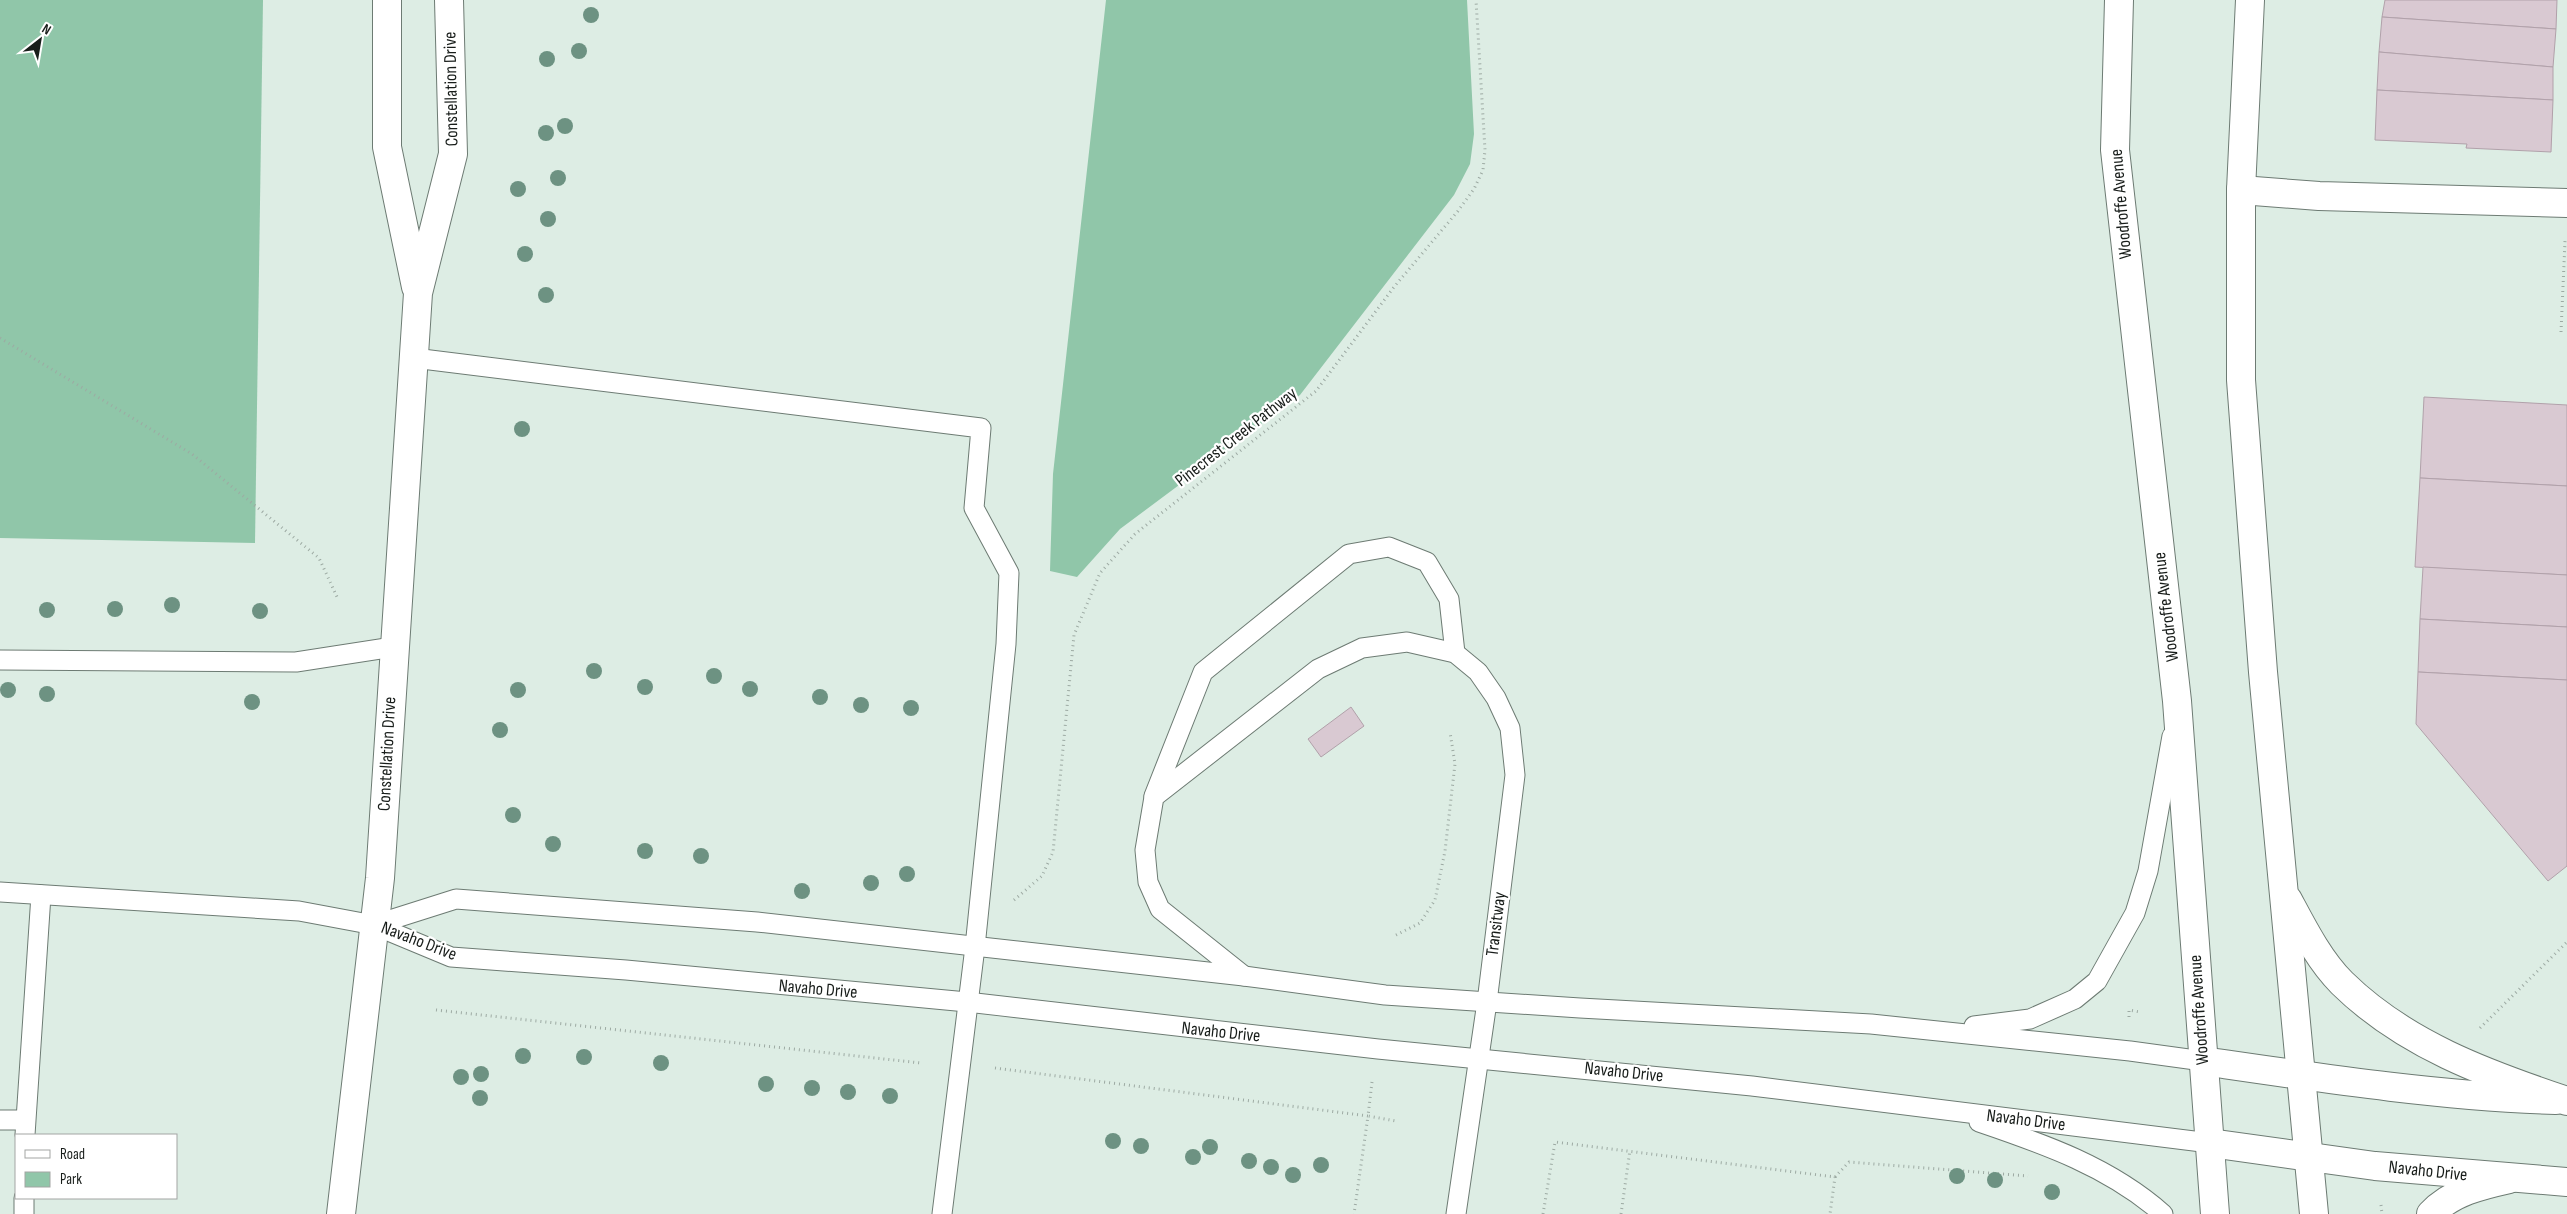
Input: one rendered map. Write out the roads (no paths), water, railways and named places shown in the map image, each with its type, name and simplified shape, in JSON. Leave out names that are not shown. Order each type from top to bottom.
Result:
[{"type":"main road","name":"Constellation Drive","points":[[387,0],[386,147],[418,293]]},
{"type":"main road","name":"Constellation Drive","points":[[341,1214],[380,878],[393,647],[418,293],[453,154],[449,0]]},
{"type":"main road","name":"Woodroffe Avenue","points":[[2119,0],[2115,150],[2177,701],[2214,1214]]},
{"type":"main road","points":[[2250,0],[2241,190],[2241,380],[2282,890],[2314,1214]]},
{"type":"main road","points":[[2241,190],[2319,196],[2566,203]]},
{"type":"main road","points":[[2282,890],[2310,939],[2341,982],[2378,1014],[2422,1042],[2464,1064],[2511,1083],[2567,1101]]},
{"type":"main road","name":"Navaho Drive","points":[[2203,1061],[2301,1076],[2476,1097],[2567,1101]]},
{"type":"main road","name":"Navaho Drive","points":[[2210,1144],[2309,1158],[2510,1179],[2567,1182]]},
{"type":"main road","points":[[2431,1214],[2456,1196],[2480,1186],[2510,1179]]},
{"type":"lane","points":[[414,358],[981,428],[974,508],[1009,573],[1006,644],[975,947],[942,1214]]},
{"type":"lane","points":[[1244,976],[1160,909],[1148,882],[1145,850],[1154,797],[1203,672],[1350,554],[1389,547],[1427,562],[1449,600],[1455,653]]},
{"type":"lane","name":"Transitway","points":[[1154,797],[1318,669],[1362,648],[1407,642],[1455,653],[1478,672],[1496,698],[1510,728],[1515,775],[1456,1214]]},
{"type":"lane","points":[[0,660],[296,662],[393,647]]},
{"type":"lane","points":[[1941,1030],[2030,1019],[2075,1000],[2097,981],[2135,913],[2148,871],[2156,839],[2177,701]]},
{"type":"lane","points":[[0,892],[299,911],[374,925]]},
{"type":"lane","points":[[0,1120],[25,1128],[41,895]]},
{"type":"lane","name":"Navaho Drive","points":[[374,925],[456,899],[757,922],[1244,976],[1385,995],[1728,1014],[1941,1030],[2203,1061]]},
{"type":"lane","name":"Navaho Drive","points":[[374,925],[451,957],[626,970],[967,1002],[1478,1059],[1742,1085],[2210,1144]]},
{"type":"lane","points":[[1939,1109],[2038,1142],[2085,1162],[2124,1184],[2163,1214]]},
{"type":"lane","points":[[24,1199],[24,1214]]}]
